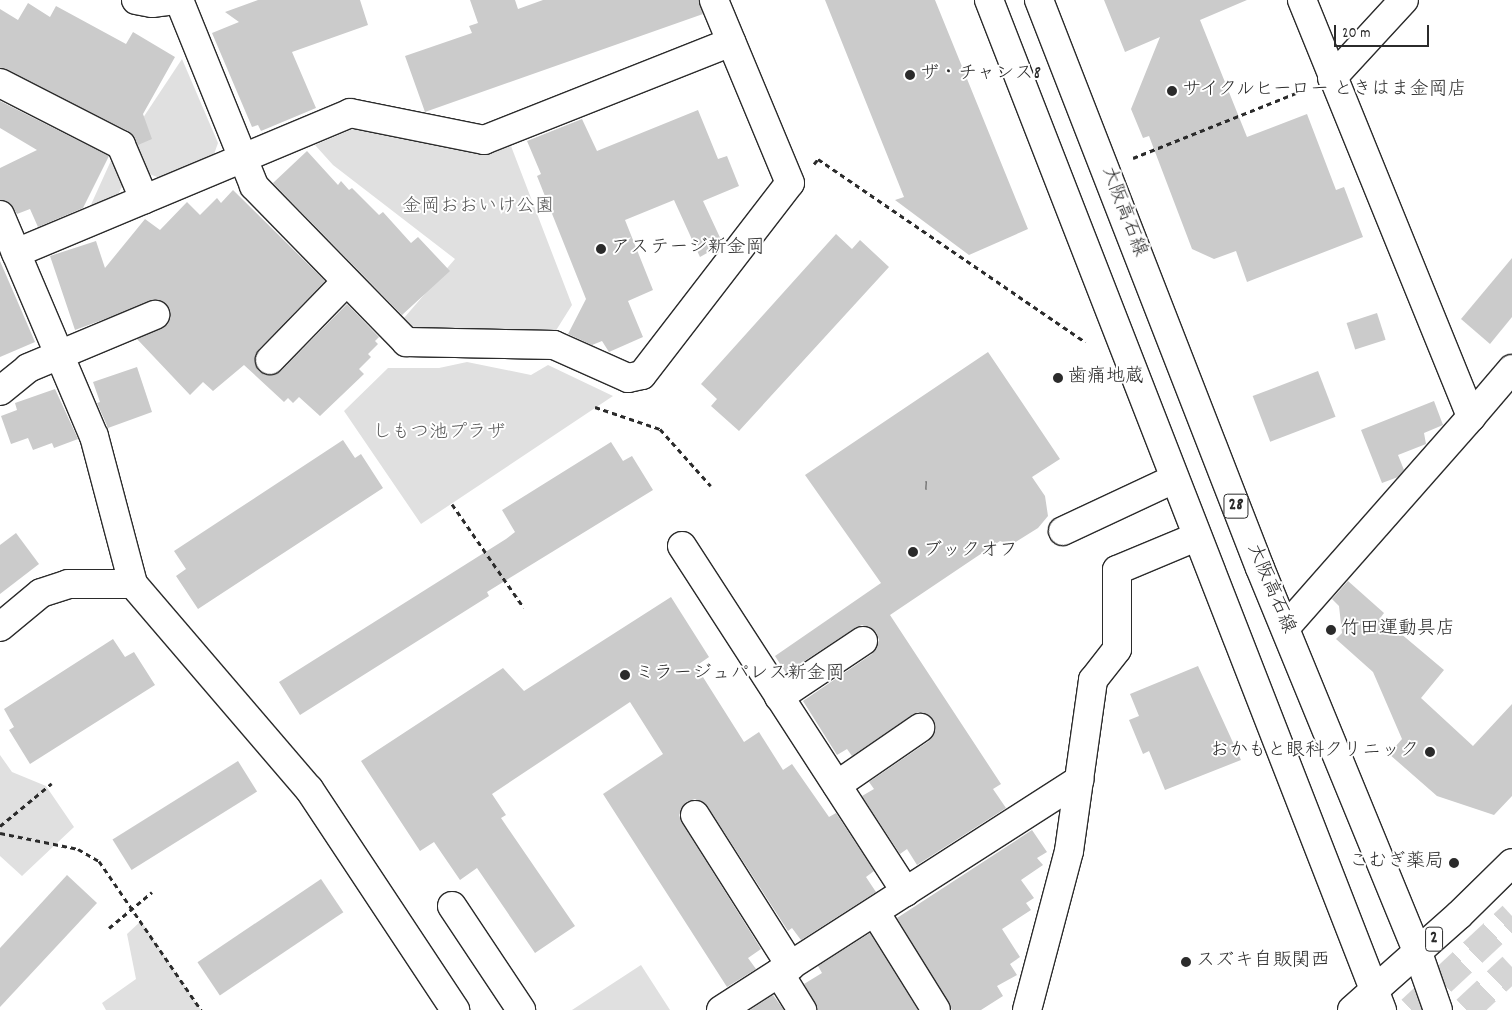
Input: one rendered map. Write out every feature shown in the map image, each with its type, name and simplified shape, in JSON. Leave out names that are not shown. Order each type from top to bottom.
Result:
[{"type":"street","points":[[136,0],[152,3],[178,0],[254,186],[345,283],[406,342],[554,345],[628,378],[642,376],[790,183],[714,0]]},
{"type":"street","points":[[989,0],[1377,1001]]},
{"type":"street","name":"大阪高石線","points":[[1039,0],[1286,627],[1418,953],[1438,1010]]},
{"type":"street","points":[[1302,0],[1470,417]]},
{"type":"street","points":[[1332,78],[1404,0]]},
{"type":"street","points":[[16,253],[350,113],[484,140],[731,42]]},
{"type":"street","points":[[0,84],[121,145],[144,199]]},
{"type":"street","points":[[0,215],[94,436],[133,584],[309,790],[455,1010]]},
{"type":"street","points":[[270,360],[345,283]]},
{"type":"street","points":[[0,392],[28,368],[155,315]]},
{"type":"street","points":[[1286,627],[1512,369]]},
{"type":"street","points":[[1063,530],[1174,479]]},
{"type":"street","points":[[1027,1010],[1069,851],[1093,680],[1118,649],[1117,570],[1196,537]]},
{"type":"street","points":[[682,546],[906,892]]},
{"type":"street","points":[[0,627],[41,593],[68,584],[133,584]]},
{"type":"street","points":[[780,697],[863,641]]},
{"type":"street","points":[[837,785],[920,728]]},
{"type":"street","points":[[721,1010],[1080,780]]},
{"type":"street","points":[[694,815],[785,969],[802,1010]]},
{"type":"street","name":"2","points":[[1352,1010],[1377,1001],[1418,953],[1512,863]]},
{"type":"street","points":[[452,906],[521,1010]]},
{"type":"street","points":[[875,912],[936,1010]]},
{"type":"path","points":[[1130,159],[1332,78]]},
{"type":"path","points":[[790,183],[809,171],[818,159],[1085,342]]},
{"type":"path","points":[[595,407],[660,429],[712,486]]},
{"type":"path","points":[[452,504],[524,608]]},
{"type":"path","points":[[0,826],[52,783]]},
{"type":"path","points":[[0,833],[88,853],[99,861],[201,1010]]},
{"type":"path","points":[[109,928],[152,892]]},
{"type":"green space","points":[[182,59],[218,143],[213,157],[162,179],[147,173],[131,136]]},
{"type":"green space","name":"金岡おおいけ公園","points":[[355,128],[486,155],[511,146],[572,305],[555,332],[488,332],[412,327],[404,318],[455,259],[333,165],[315,145]]},
{"type":"green space","points":[[114,154],[124,182],[117,197],[89,209]]},
{"type":"green space","name":"しもつ池プラザ","points":[[467,362],[531,375],[548,365],[613,396],[421,524],[344,411],[388,368],[439,368]]},
{"type":"green space","points":[[0,755],[12,772],[46,786],[74,827],[22,876],[0,856]]},
{"type":"green space","points":[[141,921],[201,1010],[106,1010],[102,1003],[136,979],[127,934]]},
{"type":"green space","points":[[641,965],[670,1010],[572,1010]]},
{"type":"building","points":[[258,0],[360,0],[368,25],[292,52],[316,108],[261,131],[258,125],[252,127],[212,33],[239,22],[225,12]]},
{"type":"building","points":[[470,0],[515,0],[518,9],[543,0],[699,0],[703,14],[425,112],[405,56],[472,33],[469,26],[478,23]]},
{"type":"building","name":"ザ・チャンス8","points":[[825,0],[935,0],[1028,229],[969,255],[895,200],[904,197]]},
{"type":"building","points":[[1104,0],[1247,0],[1200,20],[1247,137],[1307,114],[1336,190],[1344,187],[1363,237],[1247,282],[1236,251],[1214,259],[1192,249],[1149,136],[1143,138],[1131,109],[1160,37],[1125,52]]},
{"type":"building","points":[[28,3],[50,17],[56,6],[126,44],[133,32],[175,57],[143,114],[152,139],[138,145],[128,131],[0,68],[0,9],[18,20]]},
{"type":"building","points":[[0,101],[109,156],[83,208],[38,227],[30,209],[17,214],[10,203],[0,200],[0,168],[37,150],[0,128]]},
{"type":"building","name":"アステージ新金岡","points":[[698,110],[718,159],[727,156],[739,186],[703,201],[723,244],[700,257],[674,200],[625,220],[653,290],[628,301],[643,337],[609,352],[602,341],[592,345],[568,334],[586,299],[537,176],[541,174],[527,141],[582,119],[597,151]]},
{"type":"building","points":[[307,151],[338,185],[341,181],[349,190],[352,188],[379,215],[383,212],[411,243],[418,237],[450,271],[402,315],[273,183]]},
{"type":"building","points":[[233,190],[325,281],[259,349],[255,364],[259,371],[267,375],[281,371],[347,304],[379,337],[375,341],[378,344],[368,354],[371,357],[359,369],[364,374],[320,416],[299,397],[293,403],[288,398],[284,402],[244,365],[213,391],[203,382],[190,395],[137,339],[168,324],[170,309],[157,300],[75,330],[50,256],[96,241],[105,268],[145,219],[160,230],[187,202],[200,215],[217,198],[221,203]]},
{"type":"building","points":[[836,234],[852,249],[860,240],[889,267],[739,431],[711,406],[717,399],[701,384]]},
{"type":"building","points":[[1512,258],[1512,317],[1490,344],[1461,319]]},
{"type":"building","points":[[0,261],[35,342],[0,357]]},
{"type":"building","points":[[1377,313],[1386,340],[1355,350],[1347,323]]},
{"type":"building","points":[[988,352],[1060,459],[1032,477],[1045,496],[1048,516],[1038,528],[1011,545],[1000,541],[890,615],[1001,784],[993,789],[1006,808],[917,865],[907,849],[900,854],[862,796],[874,789],[869,782],[929,741],[936,727],[933,719],[919,712],[852,756],[847,749],[837,755],[803,701],[872,654],[879,640],[876,632],[862,625],[855,628],[786,673],[775,656],[881,583],[805,475]]},
{"type":"building","points":[[137,367],[152,412],[108,428],[97,403],[100,402],[93,382]]},
{"type":"building","points":[[1318,371],[1336,417],[1270,442],[1253,396]]},
{"type":"building","points":[[55,389],[78,439],[54,448],[52,443],[33,450],[28,438],[11,444],[1,416],[17,410],[15,403]]},
{"type":"building","points":[[1434,401],[1443,425],[1424,433],[1426,444],[1398,455],[1404,470],[1398,477],[1382,483],[1361,430]]},
{"type":"building","points":[[343,440],[355,458],[361,454],[383,488],[198,609],[176,576],[186,569],[174,551]]},
{"type":"building","points":[[611,442],[623,461],[632,456],[653,490],[487,592],[489,596],[300,715],[279,682],[506,539],[515,532],[502,510]]},
{"type":"building","points":[[16,533],[39,564],[0,594],[0,545]]},
{"type":"building","points":[[1348,581],[1384,613],[1381,617],[1444,670],[1421,698],[1473,746],[1512,704],[1512,796],[1494,815],[1437,796],[1389,754],[1402,739],[1373,672],[1336,639],[1342,633],[1339,606],[1332,599]]},
{"type":"building","points":[[671,597],[709,657],[696,666],[744,742],[759,732],[783,770],[792,764],[829,817],[836,813],[874,871],[866,877],[876,892],[801,940],[792,928],[788,931],[708,807],[695,799],[686,802],[679,815],[682,823],[761,949],[748,958],[756,969],[727,987],[603,794],[663,754],[630,702],[492,794],[506,815],[501,818],[575,926],[535,953],[477,868],[460,880],[434,842],[420,851],[361,761],[503,668],[524,691]]},
{"type":"building","points":[[113,639],[125,657],[134,652],[155,685],[30,764],[9,730],[14,727],[4,709]]},
{"type":"building","points":[[1198,666],[1241,760],[1165,790],[1149,751],[1143,754],[1129,720],[1139,716],[1130,694]]},
{"type":"building","points":[[238,761],[257,792],[132,870],[112,839]]},
{"type":"building","points":[[1032,830],[1047,852],[1037,858],[1043,865],[1021,880],[1034,898],[1026,903],[1031,910],[1002,929],[1020,957],[1010,964],[1017,975],[997,986],[1003,996],[981,1010],[952,1010],[897,918]]},
{"type":"building","points":[[67,875],[97,903],[0,1007],[0,948]]},
{"type":"building","points":[[321,879],[343,912],[220,995],[197,962]]},
{"type":"building","points":[[870,933],[918,1010],[818,1010],[804,984],[822,973],[818,966]]},
{"type":"building","points":[[773,995],[784,1010],[750,1010]]},
{"type":"tunnel","points":[[1411,1010],[1512,916]]},
{"type":"tunnel","points":[[1466,1010],[1512,967]]},
{"type":"place","name":"ザ・チャンス8","points":[[910,75]]},
{"type":"place","name":"サイクルヒーロー ときはま金岡店","points":[[1172,91]]},
{"type":"place","name":"アステージ新金岡","points":[[601,249]]},
{"type":"place","name":"歯痛地蔵","points":[[1058,378]]},
{"type":"place","name":"ブックオフ","points":[[913,552]]},
{"type":"place","name":"竹田運動具店","points":[[1331,630]]},
{"type":"place","name":"ミラージュパレス新金岡","points":[[625,675]]},
{"type":"place","name":"おかもと眼科クリニック","points":[[1430,752]]},
{"type":"place","name":"こむぎ薬局","points":[[1454,863]]},
{"type":"place","name":"スズキ自販関西","points":[[1186,962]]}]
